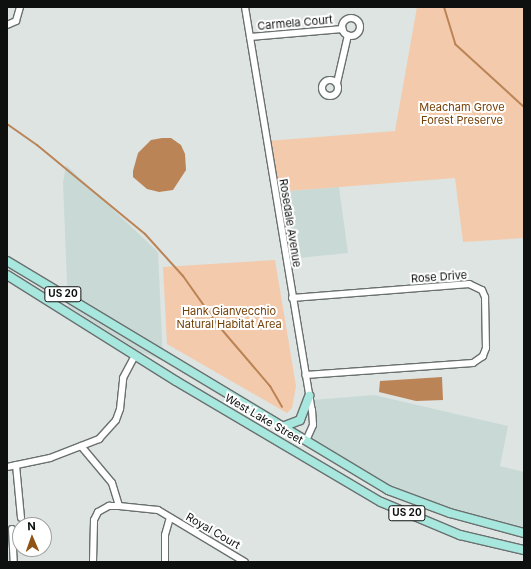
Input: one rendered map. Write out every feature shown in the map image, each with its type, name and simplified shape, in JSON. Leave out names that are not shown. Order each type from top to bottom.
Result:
[{"type":"main road","name":"West Lake Street","points":[[7,261],[388,490],[418,503],[524,533]]},
{"type":"main road","name":"West Lake Street","points":[[7,275],[135,355],[380,502],[460,536],[524,550]]},
{"type":"main road","points":[[282,427],[300,420],[309,396]]},
{"type":"main road","points":[[299,453],[306,441]]},
{"type":"street","points":[[7,25],[16,21],[20,7]]},
{"type":"street","name":"Rosedale Avenue","points":[[245,7],[309,396],[313,425],[306,441]]},
{"type":"street","name":"Carmela Court","points":[[343,29],[348,19],[358,22],[359,32],[348,35]]},
{"type":"street","name":"Carmela Court","points":[[250,37],[343,29]]},
{"type":"street","name":"Carmela Court","points":[[343,29],[348,35]]},
{"type":"street","name":"Carmela Court","points":[[337,83],[348,35]]},
{"type":"street","name":"Rose Drive","points":[[292,298],[469,284],[482,290],[485,297],[486,348],[483,356],[473,363],[305,376]]},
{"type":"street","points":[[7,467],[50,458],[99,439],[116,420],[120,409],[123,378],[135,355]]},
{"type":"street","points":[[81,446],[112,483],[119,506]]},
{"type":"street","points":[[16,465],[21,517]]},
{"type":"street","name":"Royal Court","points":[[93,562],[94,520],[98,512],[109,506],[148,508],[170,518],[245,562]]},
{"type":"street","points":[[165,562],[165,535],[170,518]]},
{"type":"shaded area","points":[[171,138],[181,145],[185,154],[186,170],[173,190],[159,192],[147,189],[133,177],[133,171],[138,153],[151,140]]},
{"type":"shaded area","points":[[66,165],[158,252],[163,361],[139,351],[68,306],[63,183]]},
{"type":"shaded area","points":[[339,187],[348,253],[289,259],[277,192]]},
{"type":"shaded area","points":[[442,377],[443,400],[416,401],[379,392],[380,381]]},
{"type":"shaded area","points":[[374,395],[508,426],[500,466],[524,472],[524,531],[464,515],[401,493],[308,441],[315,425],[312,400]]},
{"type":"green space","name":"Meacham Grove Forest Preserve","points":[[417,7],[524,7],[524,238],[463,242],[455,178],[275,192],[267,141],[395,131]]},
{"type":"green space","name":"Hank Gianvecchio Natural Habitat Area","points":[[275,260],[296,386],[292,408],[287,413],[167,344],[163,267]]},
{"type":"waterway","points":[[444,7],[455,44],[524,107]]},
{"type":"waterway","points":[[7,124],[37,145],[145,234],[183,276],[217,324],[270,386],[282,407]]}]
